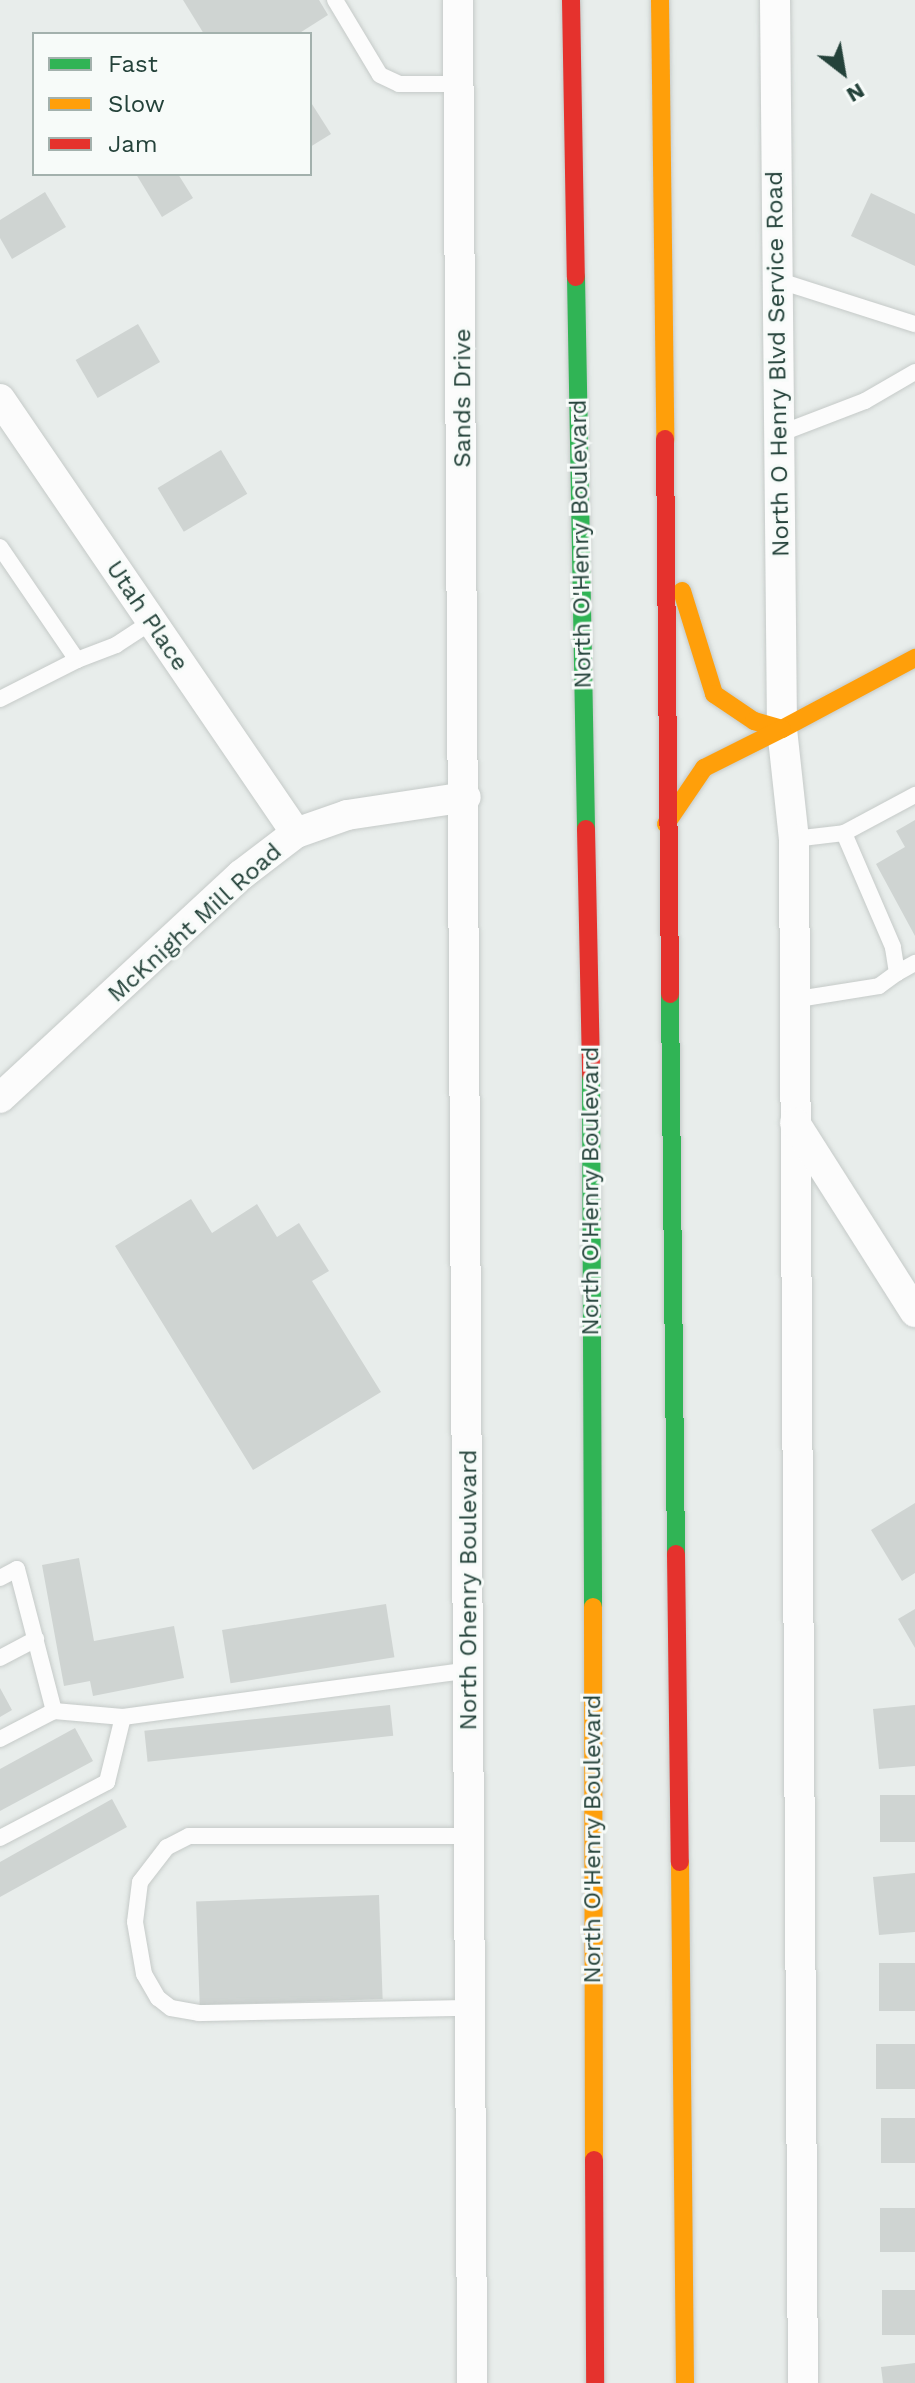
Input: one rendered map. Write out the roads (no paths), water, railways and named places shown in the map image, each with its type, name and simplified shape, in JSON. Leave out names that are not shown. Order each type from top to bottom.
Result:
[{"type":"main road","name":"North O'Henry Boulevard","points":[[571,0],[591,1080],[595,2383]]},
{"type":"main road","points":[[660,0],[669,556],[666,824],[685,2383]]},
{"type":"main road","points":[[669,556],[714,694],[754,721],[782,729]]},
{"type":"main road","points":[[666,824],[704,768],[915,658]]},
{"type":"street","name":"Sands Drive","points":[[458,0],[466,797]]},
{"type":"street","name":"North O Henry Blvd Service Road","points":[[775,0],[782,729]]},
{"type":"street","name":"Utah Place","points":[[0,399],[296,833]]},
{"type":"street","points":[[782,729],[794,839],[792,1000],[803,2383]]},
{"type":"street","name":"McKnight Mill Road","points":[[0,1098],[241,875],[296,833],[347,815],[466,797]]},
{"type":"street","name":"North Ohenry Boulevard","points":[[466,797],[472,2383]]},
{"type":"street","points":[[795,1123],[915,1312]]},
{"type":"lane","points":[[335,0],[380,75],[399,84],[460,84]]},
{"type":"lane","points":[[777,280],[915,324]]},
{"type":"lane","points":[[779,434],[865,401],[915,372]]},
{"type":"lane","points":[[0,547],[77,660]]},
{"type":"lane","points":[[0,699],[77,660],[116,645],[151,622]]},
{"type":"lane","points":[[794,839],[844,833],[915,795]]},
{"type":"lane","points":[[844,833],[893,947],[897,973]]},
{"type":"lane","points":[[792,1000],[879,986],[915,963]]},
{"type":"lane","points":[[0,1578],[17,1569],[54,1711]]},
{"type":"lane","points":[[0,1658],[36,1639]]},
{"type":"lane","points":[[0,1739],[54,1711],[123,1717],[469,1670]]},
{"type":"lane","points":[[0,1838],[107,1782],[123,1717]]},
{"type":"lane","points":[[470,1836],[189,1836],[167,1847],[140,1882],[135,1922],[144,1974],[158,1998],[171,2008],[199,2013],[471,2008]]}]
